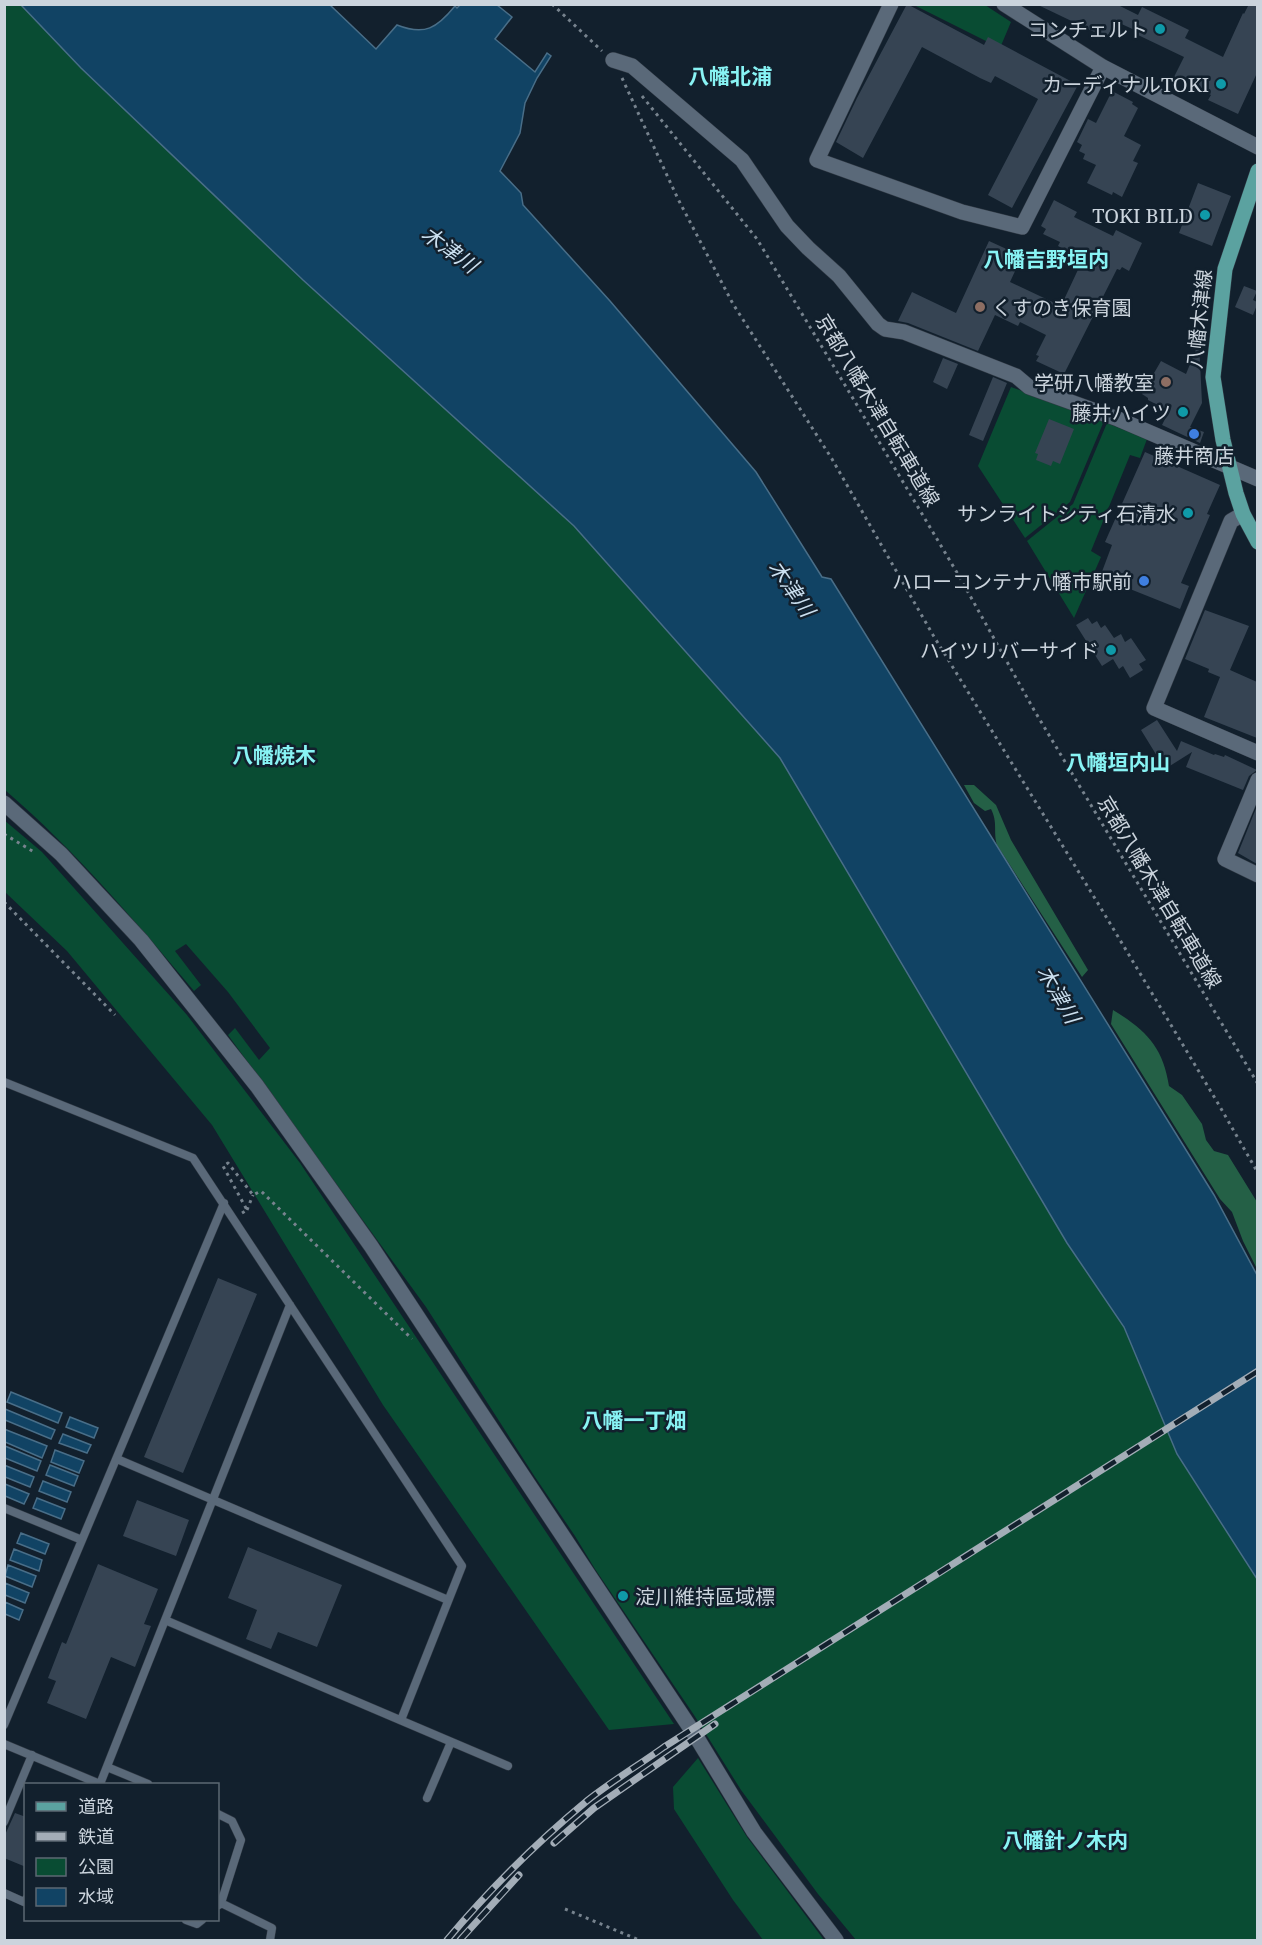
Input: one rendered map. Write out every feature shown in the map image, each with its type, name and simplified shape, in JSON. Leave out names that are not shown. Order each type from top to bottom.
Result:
[{"type":"main road","name":"八幡木津線","points":[[1257,171],[1225,269],[1213,377],[1229,468],[1243,514],[1257,542]]},
{"type":"street","points":[[891,4],[817,160],[962,212],[1022,227],[1103,67]]},
{"type":"street","points":[[1004,4],[1103,67],[1257,147]]},
{"type":"street","points":[[613,60],[632,66],[742,160],[788,226],[839,276],[878,324],[1016,376],[1029,387],[1118,419],[1257,479]]},
{"type":"street","points":[[1243,514],[1231,521],[1154,708],[1257,753]]},
{"type":"street","points":[[1257,780],[1225,860],[1257,875]]},
{"type":"street","points":[[4,802],[61,854],[141,940],[257,1086],[371,1246],[697,1738],[754,1832],[836,1941]]},
{"type":"lane","points":[[4,1082],[193,1158],[462,1566],[401,1720]]},
{"type":"lane","points":[[4,1725],[224,1203]]},
{"type":"lane","points":[[100,1783],[291,1305]]},
{"type":"lane","points":[[117,1459],[448,1600]]},
{"type":"lane","points":[[4,1508],[82,1540]]},
{"type":"lane","points":[[165,1620],[508,1766]]},
{"type":"lane","points":[[427,1798],[451,1742]]},
{"type":"lane","points":[[4,1744],[98,1783]]},
{"type":"lane","points":[[4,1822],[32,1755]]},
{"type":"lane","points":[[107,1767],[143,1783]]},
{"type":"lane","points":[[219,1814],[232,1821],[241,1840],[219,1905],[272,1928],[270,1941]]},
{"type":"lane","points":[[4,1893],[24,1902]]},
{"type":"path","points":[[552,4],[613,60],[627,78]]},
{"type":"path","points":[[613,60],[678,199],[733,304],[832,459],[933,635],[1099,905],[1257,1173]]},
{"type":"path","name":"京都八幡木津自転車道線","points":[[642,96],[757,238],[1257,1084]]},
{"type":"path","points":[[4,903],[115,1015]]},
{"type":"path","points":[[247,1210],[222,1166],[228,1163],[253,1195]]},
{"type":"path","points":[[234,1218],[247,1210],[253,1195],[261,1191],[413,1339]]},
{"type":"path","points":[[564,1910],[639,1941]]},
{"type":"green space","points":[[21,4],[81,68],[303,280],[574,526],[780,758],[1067,1243],[1124,1327],[1177,1454],[1257,1579],[1257,1940],[856,1940],[818,1894],[741,1790],[426,1307],[228,1035],[235,1028],[259,1060],[270,1048],[228,992],[186,944],[175,951],[201,985],[194,991],[127,912],[80,862],[5,790],[4,5]]},
{"type":"green space","points":[[914,5],[985,5],[1011,22],[1000,48]]},
{"type":"green space","points":[[1011,387],[1104,421],[1070,502],[1025,538],[978,466]]},
{"type":"green space","points":[[1107,423],[1147,439],[1140,458],[1130,455],[1091,551],[1101,557],[1074,618],[1027,541],[1073,504]]},
{"type":"green space","points":[[964,785],[974,785],[996,805],[1011,840],[1088,970],[1082,977],[997,845],[991,809],[985,811],[974,803]]},
{"type":"green space","points":[[4,820],[42,852],[187,1015],[300,1163],[674,1724],[609,1730],[383,1405],[212,1125],[67,951],[5,892]]},
{"type":"green space","points":[[1113,1010],[1135,1025],[1151,1041],[1162,1060],[1169,1086],[1182,1095],[1202,1124],[1206,1140],[1214,1151],[1228,1155],[1257,1202],[1257,1269],[1232,1212],[1220,1199],[1111,1024]]},
{"type":"green space","points":[[698,1758],[747,1837],[824,1940],[763,1940],[733,1900],[674,1809],[673,1787]]},
{"type":"water","name":"木津川","points":[[21,5],[330,5],[376,49],[397,25],[423,30],[436,25],[455,6],[457,8],[460,5],[497,5],[512,17],[495,39],[535,72],[547,53],[551,56],[525,103],[520,133],[500,171],[521,193],[523,205],[610,301],[756,472],[822,577],[831,579],[1214,1195],[1257,1275],[1257,1579],[1177,1454],[1124,1327],[1067,1243],[780,758],[574,526],[303,280],[81,68]]},
{"type":"water","points":[[11,1392],[62,1413],[58,1423],[7,1402]]},
{"type":"water","points":[[5,1409],[55,1430],[51,1439],[5,1420]]},
{"type":"water","points":[[70,1417],[98,1428],[94,1438],[66,1427]]},
{"type":"water","points":[[4,1429],[47,1446],[42,1458],[5,1442]]},
{"type":"water","points":[[63,1434],[91,1445],[87,1453],[59,1443]]},
{"type":"water","points":[[5,1446],[41,1461],[37,1471],[5,1458]]},
{"type":"water","points":[[55,1450],[84,1461],[79,1473],[51,1462]]},
{"type":"water","points":[[4,1465],[34,1477],[30,1487],[5,1477]]},
{"type":"water","points":[[50,1465],[78,1476],[74,1486],[46,1475]]},
{"type":"water","points":[[43,1481],[71,1492],[67,1502],[39,1491]]},
{"type":"water","points":[[5,1484],[29,1494],[24,1504],[5,1496]]},
{"type":"water","points":[[37,1498],[65,1509],[61,1519],[33,1508]]},
{"type":"water","points":[[21,1533],[49,1544],[45,1554],[17,1543]]},
{"type":"water","points":[[14,1549],[42,1560],[39,1571],[10,1560]]},
{"type":"water","points":[[8,1565],[36,1576],[32,1587],[5,1576]]},
{"type":"water","points":[[5,1583],[29,1593],[25,1603],[5,1595]]},
{"type":"water","points":[[5,1602],[23,1610],[19,1620],[5,1614]]},
{"type":"building","points":[[907,4],[984,45],[988,37],[1078,85],[1012,208],[988,195],[1038,99],[995,76],[991,83],[922,47],[863,158],[836,142]]},
{"type":"building","points":[[1036,4],[1116,4],[1138,15],[1142,7],[1189,30],[1185,38],[1223,57],[1243,13],[1249,4],[1257,4],[1257,73],[1238,114],[1208,100],[1211,95],[1174,77],[1184,57],[1138,35],[1139,32],[1115,21],[1107,38]]},
{"type":"building","points":[[1112,91],[1133,102],[1132,104],[1138,108],[1124,136],[1141,145],[1133,161],[1138,163],[1122,197],[1113,192],[1112,195],[1087,183],[1096,165],[1083,159],[1085,154],[1079,151],[1082,145],[1077,142],[1088,119],[1096,123]]},
{"type":"building","name":"TOKI BILD","points":[[1198,183],[1231,196],[1212,246],[1179,233]]},
{"type":"building","points":[[1054,200],[1077,212],[1074,217],[1113,236],[1116,230],[1142,243],[1129,271],[1122,267],[1120,270],[1117,269],[1064,374],[1036,361],[1039,356],[1036,355],[1046,335],[1020,322],[1018,326],[995,315],[978,351],[898,321],[912,292],[956,313],[989,241],[1022,256],[1010,282],[1061,306],[1083,259],[1058,246],[1060,242],[1043,234],[1046,229],[1041,226]]},
{"type":"building","points":[[1244,286],[1257,291],[1253,300],[1257,302],[1257,305],[1253,315],[1235,307]]},
{"type":"building","points":[[1199,342],[1202,403],[1190,427],[1204,432],[1200,443],[1162,425],[1169,411],[1148,400],[1142,394],[1161,361],[1186,374]]},
{"type":"building","points":[[943,358],[958,364],[947,389],[933,382]]},
{"type":"building","points":[[993,377],[1007,383],[983,441],[969,435]]},
{"type":"building","points":[[1049,419],[1074,429],[1060,464],[1053,461],[1051,466],[1036,460],[1038,454],[1035,453]]},
{"type":"building","name":"サンライトシティ石清水","points":[[1145,452],[1220,485],[1207,514],[1210,515],[1181,583],[1189,586],[1180,609],[1100,577],[1112,545],[1105,542]]},
{"type":"building","points":[[1205,610],[1249,626],[1230,670],[1257,682],[1257,738],[1204,717],[1220,677],[1208,672],[1209,669],[1185,659]]},
{"type":"building","name":"ハイツリバーサイド","points":[[1088,618],[1092,624],[1097,621],[1101,628],[1105,625],[1114,638],[1121,634],[1125,642],[1131,638],[1146,660],[1139,664],[1143,670],[1130,678],[1123,666],[1119,669],[1113,659],[1102,666],[1076,625]]},
{"type":"building","points":[[1157,720],[1177,751],[1181,741],[1214,755],[1224,757],[1225,755],[1257,770],[1249,776],[1243,790],[1186,767],[1192,752],[1165,769],[1141,730]]},
{"type":"building","points":[[1257,806],[1257,864],[1238,853]]},
{"type":"building","points":[[218,1278],[257,1294],[183,1473],[144,1457]]},
{"type":"building","points":[[137,1500],[189,1520],[176,1556],[123,1536]]},
{"type":"building","points":[[248,1547],[342,1585],[317,1647],[278,1632],[271,1649],[246,1639],[257,1610],[228,1598]]},
{"type":"building","points":[[98,1564],[158,1589],[144,1624],[151,1626],[135,1667],[111,1657],[86,1719],[47,1703],[56,1681],[48,1678],[62,1642],[66,1644]]},
{"type":"building","points":[[15,1813],[24,1816],[24,1866],[4,1858],[4,1837]]},
{"type":"railway","points":[[447,1940],[532,1850],[606,1786],[1258,1371]]},
{"type":"railway","points":[[554,1843],[594,1808],[715,1724]]},
{"type":"railway","points":[[460,1940],[519,1875]]},
{"type":"place","name":"コンチェルト","points":[[1160,29]]},
{"type":"place","name":"カーディナルTOKI","points":[[1221,84]]},
{"type":"place","name":"TOKI BILD","points":[[1205,215]]},
{"type":"place","name":"くすのき保育園","points":[[980,307]]},
{"type":"place","name":"学研八幡教室","points":[[1166,382]]},
{"type":"place","name":"藤井ハイツ","points":[[1183,412]]},
{"type":"place","name":"藤井商店","points":[[1194,434]]},
{"type":"place","name":"サンライトシティ石清水","points":[[1188,513]]},
{"type":"place","name":"ハローコンテナ八幡市駅前","points":[[1144,581]]},
{"type":"place","name":"ハイツリバーサイド","points":[[1111,650]]},
{"type":"place","name":"淀川維持區域標","points":[[623,1596]]},
{"type":"district","name":"八幡北浦","points":[[730,76]]},
{"type":"district","name":"八幡吉野垣内","points":[[1046,259]]},
{"type":"district","name":"八幡焼木","points":[[274,755]]},
{"type":"district","name":"八幡垣内山","points":[[1118,762]]},
{"type":"district","name":"八幡一丁畑","points":[[634,1420]]},
{"type":"district","name":"八幡針ノ木内","points":[[1065,1840]]}]
